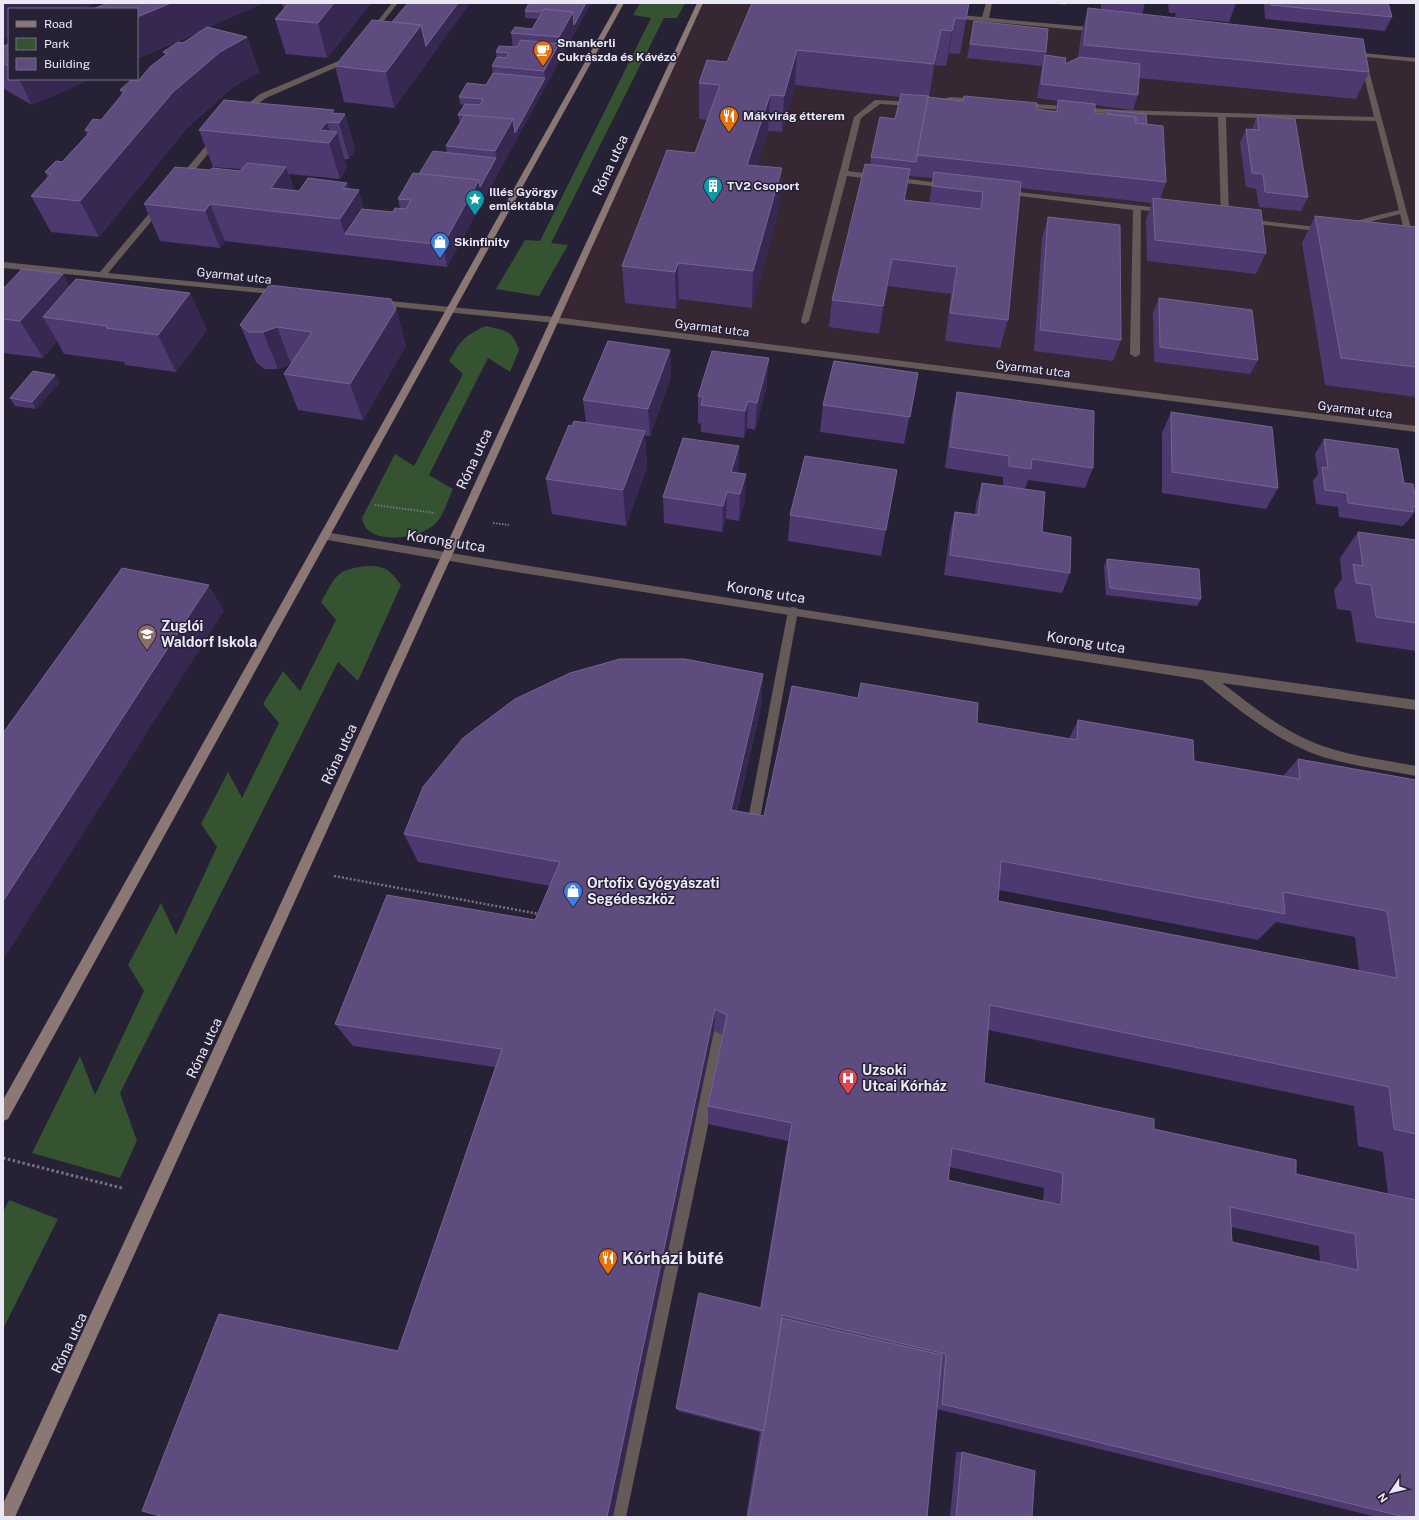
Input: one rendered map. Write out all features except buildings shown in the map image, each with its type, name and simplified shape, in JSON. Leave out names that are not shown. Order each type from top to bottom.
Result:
[{"type":"street","points":[[368,37],[395,3]]},
{"type":"street","points":[[4,1109],[621,3]]},
{"type":"street","name":"Róna utca","points":[[6,1517],[700,3]]},
{"type":"street","points":[[985,19],[989,3]]},
{"type":"street","points":[[939,15],[1108,31]]},
{"type":"street","points":[[1346,53],[1416,60]]},
{"type":"street","points":[[236,116],[249,104],[263,96],[335,66],[354,54]]},
{"type":"street","points":[[1362,55],[1411,241],[1416,242]]},
{"type":"street","points":[[805,321],[858,117],[878,102],[932,105],[950,99],[989,102]]},
{"type":"street","points":[[1012,104],[1119,112],[1379,119]]},
{"type":"street","points":[[1222,115],[1229,219],[1330,231]]},
{"type":"street","points":[[174,190],[220,135]]},
{"type":"street","points":[[844,173],[955,186]]},
{"type":"street","points":[[994,191],[1174,212]]},
{"type":"street","points":[[102,275],[164,202]]},
{"type":"street","points":[[1135,354],[1137,208]]},
{"type":"street","points":[[1345,227],[1403,211]]},
{"type":"street","name":"Gyarmat utca","points":[[3,265],[284,294]]},
{"type":"street","name":"Gyarmat utca","points":[[372,302],[555,320],[1416,429]]},
{"type":"street","name":"Korong utca","points":[[325,536],[446,557],[1204,676],[1416,705]]},
{"type":"street","points":[[750,842],[793,611]]},
{"type":"street","name":"Korong utca","points":[[1204,676],[1272,725],[1312,747],[1342,757],[1416,771]]},
{"type":"street","points":[[617,1517],[717,1049],[724,1003]]},
{"type":"path","points":[[344,500],[464,518]]},
{"type":"path","points":[[302,870],[540,914]]},
{"type":"path","points":[[3,1158],[130,1190]]},
{"type":"shaded area","points":[[700,3],[816,3],[1416,60],[1416,429],[555,320]]},
{"type":"green space","points":[[640,3],[685,3],[677,18],[664,18],[551,243],[568,245],[539,296],[496,289],[525,240],[540,241],[651,18],[633,15]]},
{"type":"green space","points":[[486,326],[503,330],[510,334],[514,338],[519,350],[510,372],[488,358],[429,475],[453,489],[446,507],[439,520],[430,528],[422,532],[403,537],[384,537],[376,535],[366,528],[362,518],[395,454],[414,466],[463,374],[449,361],[464,339]]},
{"type":"green space","points":[[366,566],[378,566],[383,568],[390,572],[401,585],[358,681],[338,662],[120,1093],[137,1141],[120,1178],[32,1153],[80,1056],[95,1095],[144,991],[128,965],[161,903],[176,935],[217,847],[201,824],[228,772],[242,798],[279,723],[263,704],[283,671],[300,691],[336,620],[321,602],[337,576],[348,570]]},
{"type":"green space","points":[[9,1200],[58,1219],[3,1329],[3,1212]]},
{"type":"place","name":"Smankerli Cukrászda és Kávézó","points":[[543,67]]},
{"type":"place","name":"Mákvirág étterem","points":[[729,133]]},
{"type":"place","name":"TV2 Csoport","points":[[713,203]]},
{"type":"place","name":"Illés György emléktábla","points":[[475,216]]},
{"type":"place","name":"Skinfinity","points":[[440,259]]},
{"type":"place","name":"Zuglói Waldorf Iskola","points":[[147,651]]},
{"type":"place","name":"Ortofix Gyógyászati Segédeszköz","points":[[573,908]]},
{"type":"place","name":"Uzsoki Utcai Kórház","points":[[848,1095]]},
{"type":"place","name":"Kórházi büfé","points":[[608,1275]]}]
